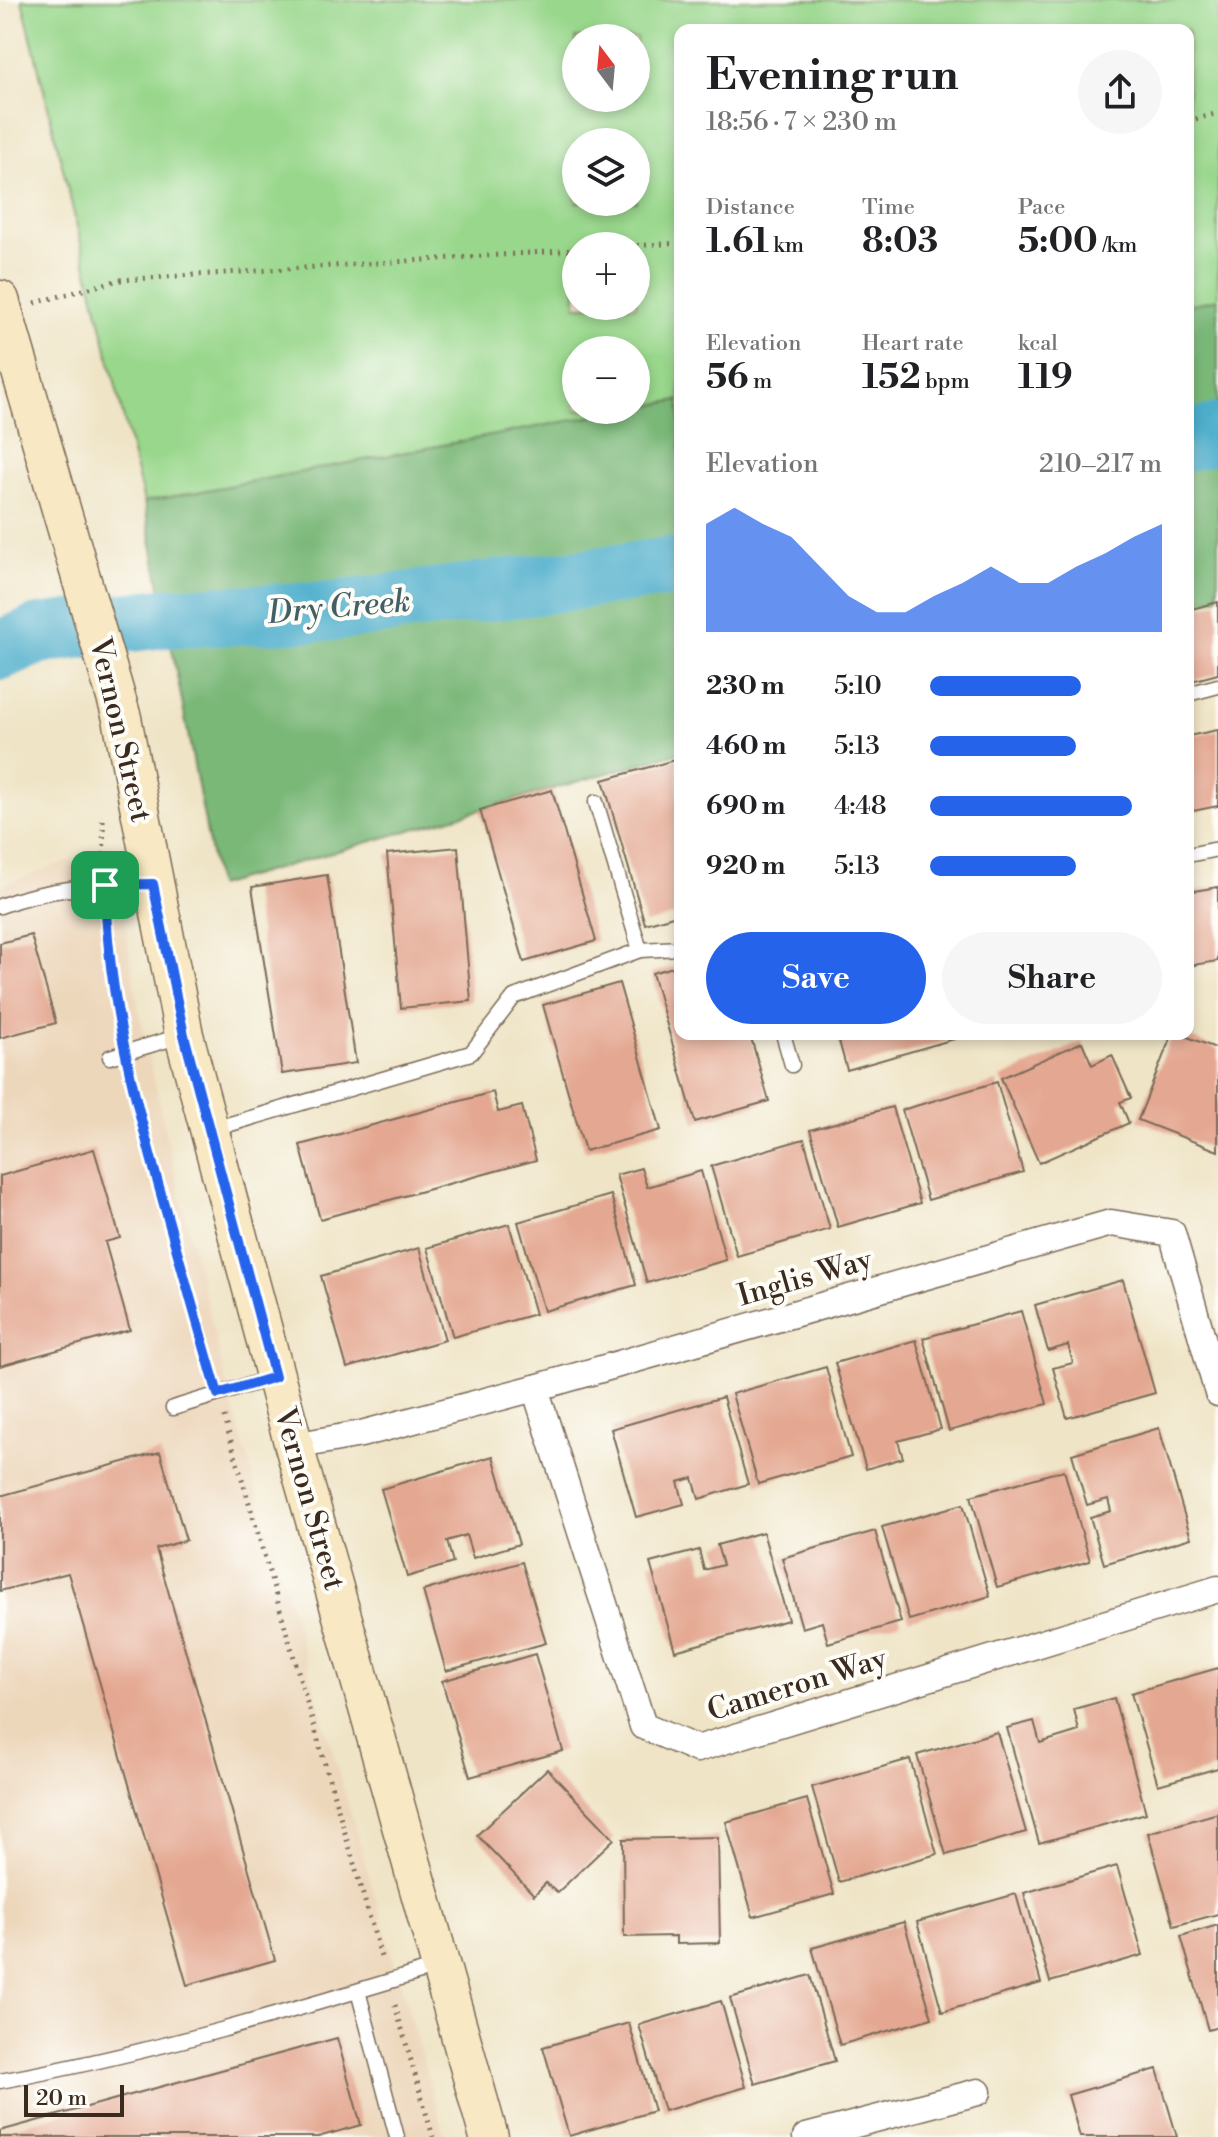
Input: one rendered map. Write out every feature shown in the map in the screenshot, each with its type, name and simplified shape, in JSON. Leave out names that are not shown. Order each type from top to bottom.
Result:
[{"type":"main road","name":"Vernon Street","points":[[2,306],[122,718],[184,1035],[294,1446],[489,2137]]},
{"type":"street","name":"Inglis Way","points":[[294,1446],[361,1434],[535,1388],[1111,1223],[1172,1233],[1218,1393]]},
{"type":"street","name":"Cameron Way","points":[[535,1388],[643,1726],[697,1749],[1218,1589]]},
{"type":"street","points":[[806,2137],[978,2092]]},
{"type":"lane","points":[[1194,692],[1218,686]]},
{"type":"lane","points":[[596,802],[640,950]]},
{"type":"lane","points":[[1194,854],[1218,849]]},
{"type":"lane","points":[[0,906],[27,896],[105,885],[153,884]]},
{"type":"lane","points":[[210,1130],[471,1053],[514,997],[640,950],[674,948]]},
{"type":"lane","points":[[117,1055],[184,1035]]},
{"type":"lane","points":[[785,1040],[792,1065]]},
{"type":"lane","points":[[173,1408],[275,1377]]},
{"type":"lane","points":[[0,2081],[172,2044],[441,1966]]},
{"type":"lane","points":[[358,1991],[397,2137]]},
{"type":"path","points":[[1194,119],[1218,113]]},
{"type":"path","points":[[650,245],[674,243]]},
{"type":"path","points":[[2,306],[119,280],[562,251]]},
{"type":"path","points":[[103,817],[107,939],[117,1055],[146,1141],[433,2137]]},
{"type":"shaded area","points":[[68,861],[116,863],[137,1002],[177,1183],[233,1409],[445,2137],[0,2137],[0,886]]},
{"type":"green space","points":[[22,0],[1218,0],[1218,299],[1194,304],[1194,24],[674,24],[674,401],[650,405],[650,336],[562,336],[562,422],[144,502]]},
{"type":"green space","points":[[1218,299],[1218,597],[1194,603],[1194,304]]},
{"type":"green space","points":[[674,401],[674,754],[217,886],[144,502],[562,422],[650,424],[650,405]]},
{"type":"building","points":[[1218,602],[1218,674],[1194,680],[1194,608]]},
{"type":"building","points":[[1218,730],[1218,806],[1194,811],[1194,735]]},
{"type":"building","points":[[674,760],[674,916],[645,924],[603,780]]},
{"type":"building","points":[[552,790],[596,941],[524,962],[480,810]]},
{"type":"building","points":[[458,847],[471,1001],[401,1008],[387,854]]},
{"type":"building","points":[[327,875],[356,1063],[282,1074],[252,887]]},
{"type":"building","points":[[1218,887],[1218,961],[1194,965],[1194,891]]},
{"type":"building","points":[[31,935],[56,1023],[0,1038],[0,943]]},
{"type":"building","points":[[674,967],[674,1040],[752,1040],[769,1101],[695,1122],[652,973]]},
{"type":"building","points":[[619,983],[661,1130],[585,1151],[543,1005]]},
{"type":"building","points":[[839,1040],[951,1040],[847,1070]]},
{"type":"building","points":[[1170,1040],[1194,1040],[1218,1049],[1218,1151],[1138,1120]]},
{"type":"building","points":[[1082,1042],[1092,1065],[1112,1055],[1131,1098],[1120,1102],[1129,1123],[1039,1163],[1001,1078]]},
{"type":"building","points":[[997,1082],[1023,1172],[928,1200],[902,1110]]},
{"type":"building","points":[[493,1092],[498,1112],[522,1106],[536,1160],[320,1219],[300,1145]]},
{"type":"building","points":[[892,1107],[920,1203],[838,1227],[810,1130]]},
{"type":"building","points":[[804,1139],[830,1229],[737,1256],[711,1166]]},
{"type":"building","points":[[94,1149],[120,1238],[105,1242],[130,1330],[0,1366],[0,1176]]},
{"type":"building","points":[[641,1168],[647,1187],[701,1171],[726,1260],[647,1283],[616,1175]]},
{"type":"building","points":[[611,1195],[636,1285],[544,1311],[518,1222]]},
{"type":"building","points":[[509,1224],[535,1314],[453,1337],[427,1248]]},
{"type":"building","points":[[419,1248],[445,1340],[347,1368],[321,1276]]},
{"type":"building","points":[[1123,1280],[1155,1393],[1067,1418],[1053,1368],[1073,1363],[1068,1345],[1048,1351],[1035,1305]]},
{"type":"building","points":[[1021,1311],[1047,1404],[949,1431],[923,1338]]},
{"type":"building","points":[[916,1340],[941,1429],[898,1441],[903,1458],[866,1469],[835,1363]]},
{"type":"building","points":[[826,1367],[851,1457],[758,1484],[732,1394]]},
{"type":"building","points":[[723,1397],[748,1484],[699,1499],[693,1478],[678,1482],[684,1504],[636,1517],[611,1429]]},
{"type":"building","points":[[1159,1428],[1191,1538],[1104,1564],[1090,1517],[1111,1511],[1108,1499],[1087,1505],[1072,1454]]},
{"type":"building","points":[[160,1452],[186,1540],[156,1549],[275,1960],[187,1985],[68,1573],[0,1591],[0,1496]]},
{"type":"building","points":[[493,1456],[519,1544],[473,1558],[466,1535],[447,1541],[453,1563],[407,1577],[381,1489]]},
{"type":"building","points":[[1064,1470],[1090,1561],[997,1587],[971,1496]]},
{"type":"building","points":[[963,1504],[990,1596],[909,1620],[882,1527]]},
{"type":"building","points":[[875,1531],[901,1622],[828,1643],[822,1622],[802,1628],[782,1558]]},
{"type":"building","points":[[763,1532],[788,1620],[675,1651],[650,1563],[699,1550],[704,1570],[723,1565],[717,1545]]},
{"type":"building","points":[[522,1562],[546,1643],[446,1671],[423,1591]]},
{"type":"building","points":[[535,1654],[563,1751],[470,1777],[442,1681]]},
{"type":"building","points":[[1218,1668],[1218,1768],[1158,1785],[1131,1693]]},
{"type":"building","points":[[1114,1698],[1146,1813],[1039,1843],[1007,1728],[1034,1721],[1040,1743],[1079,1731],[1074,1709]]},
{"type":"building","points":[[997,1732],[1026,1832],[946,1855],[917,1755]]},
{"type":"building","points":[[910,1759],[937,1854],[839,1882],[812,1787]]},
{"type":"building","points":[[547,1769],[614,1839],[557,1893],[546,1883],[534,1895],[477,1835]]},
{"type":"building","points":[[807,1799],[834,1894],[753,1917],[726,1822]]},
{"type":"building","points":[[1218,1813],[1218,1914],[1174,1926],[1148,1833]]},
{"type":"building","points":[[718,1837],[720,1943],[676,1944],[676,1936],[624,1937],[623,1839]]},
{"type":"building","points":[[1117,1866],[1143,1955],[1050,1982],[1024,1893]]},
{"type":"building","points":[[1016,1894],[1041,1983],[942,2012],[917,1922]]},
{"type":"building","points":[[904,1922],[932,2018],[840,2045],[812,1948]]},
{"type":"building","points":[[1218,1925],[1218,2027],[1208,2030],[1181,1936]]},
{"type":"building","points":[[810,1975],[835,2061],[755,2084],[730,1998]]},
{"type":"building","points":[[721,2001],[746,2087],[664,2111],[639,2025]]},
{"type":"building","points":[[629,2023],[654,2111],[569,2136],[543,2047]]},
{"type":"building","points":[[337,2038],[361,2125],[318,2137],[0,2137],[0,2131]]},
{"type":"building","points":[[1157,2069],[1177,2137],[1080,2137],[1068,2095]]},
{"type":"waterway","name":"Dry Creek","points":[[1194,439],[1218,433]]},
{"type":"waterway","name":"Dry Creek","points":[[0,650],[39,634],[163,618],[336,611],[674,567]]},
{"type":"route","points":[[153,884],[184,1035],[275,1377],[218,1394],[129,1073],[107,939],[105,885],[153,884]]}]
